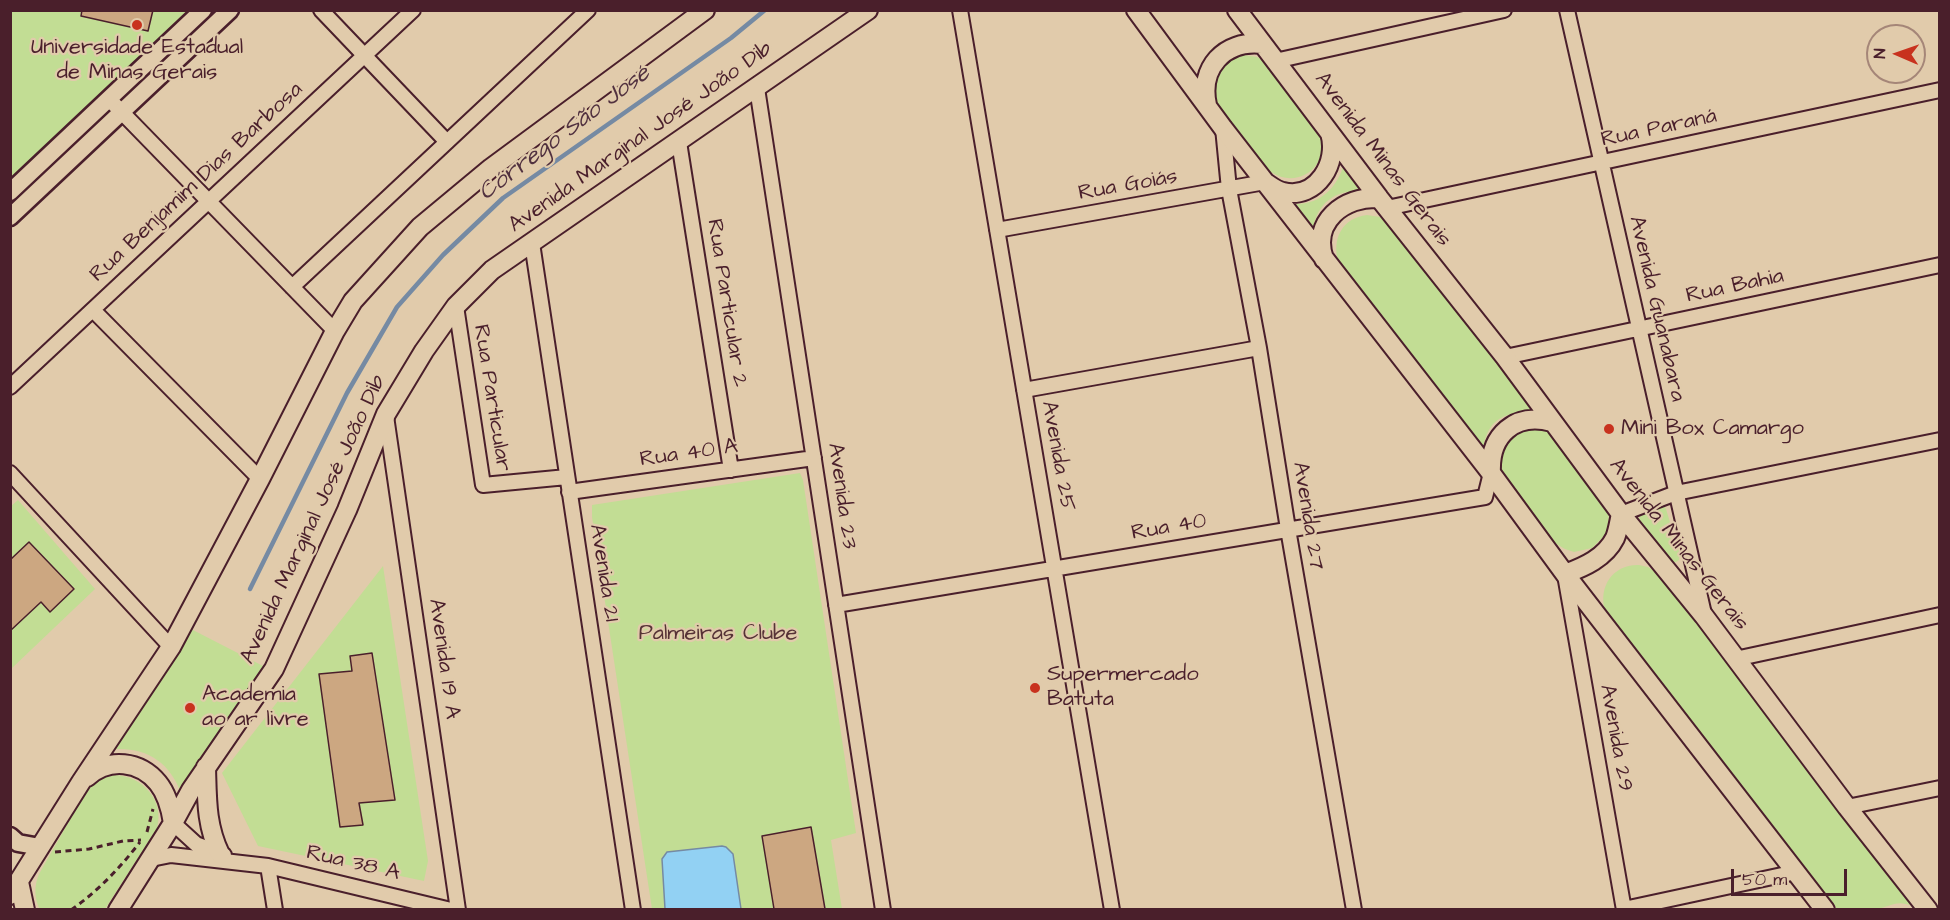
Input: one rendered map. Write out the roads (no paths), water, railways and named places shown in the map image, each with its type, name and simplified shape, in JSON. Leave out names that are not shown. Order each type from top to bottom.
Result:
[{"type":"main road","points":[[25,909],[13,884],[40,847],[171,647],[335,331],[353,301],[420,227],[491,168],[705,10]]},
{"type":"main road","name":"Avenida Marginal José João Dib","points":[[118,909],[173,823],[191,790],[274,669],[347,510],[386,414],[424,351],[456,306],[492,270],[868,10]]},
{"type":"main road","points":[[1136,10],[1223,128],[1825,909]]},
{"type":"main road","name":"Avenida Minas Gerais","points":[[1237,10],[1383,203],[1505,357],[1622,514],[1704,616],[1847,807],[1928,909]]},
{"type":"main road","points":[[1207,105],[1206,81],[1217,59],[1238,45],[1262,44]]},
{"type":"main road","points":[[1265,182],[1284,192],[1295,192],[1317,183],[1325,175],[1330,165],[1333,153],[1330,131]]},
{"type":"main road","points":[[1324,259],[1320,248],[1322,235],[1333,213],[1343,205],[1366,197],[1383,203]]},
{"type":"main road","points":[[1491,473],[1490,461],[1493,449],[1507,429],[1528,419],[1552,422]]},
{"type":"main road","points":[[1565,574],[1583,568],[1602,555],[1614,538],[1622,514]]},
{"type":"main road","points":[[81,783],[92,772],[106,765],[124,763],[138,767],[160,785],[171,810],[173,823]]},
{"type":"main road","points":[[206,767],[207,807],[212,837],[220,854]]},
{"type":"street","points":[[10,192],[203,10]]},
{"type":"street","points":[[10,218],[230,10]]},
{"type":"street","points":[[321,10],[447,142]]},
{"type":"street","name":"Rua Benjamim Dias Barbosa","points":[[10,387],[413,10]]},
{"type":"street","points":[[292,287],[588,10]]},
{"type":"street","name":"Avenida 25","points":[[960,10],[1112,909]]},
{"type":"street","points":[[1275,61],[1504,10]]},
{"type":"street","name":"Avenida Guanabara","points":[[1567,10],[1704,616]]},
{"type":"street","name":"Avenida 23","points":[[757,88],[883,909]]},
{"type":"street","name":"Rua Paraná","points":[[1383,203],[1601,162],[1940,90]]},
{"type":"street","points":[[109,99],[335,331]]},
{"type":"street","name":"Avenida 27","points":[[1223,128],[1229,189],[1354,909]]},
{"type":"street","name":"Rua Particular 2","points":[[679,142],[730,470]]},
{"type":"street","name":"Rua Goiás","points":[[997,230],[1265,182]]},
{"type":"street","name":"Avenida 21","points":[[532,243],[633,909]]},
{"type":"street","name":"Rua Bahia","points":[[1505,357],[1940,265]]},
{"type":"street","name":"Rua Particular","points":[[456,306],[483,485],[567,477]]},
{"type":"street","points":[[93,310],[260,479]]},
{"type":"street","points":[[1024,390],[1258,348]]},
{"type":"street","name":"Avenida 19 A","points":[[386,414],[458,909]]},
{"type":"street","points":[[1622,514],[1677,493],[1940,440]]},
{"type":"street","name":"Rua 40 A","points":[[569,492],[814,458]]},
{"type":"street","points":[[10,473],[16,488],[171,647]]},
{"type":"street","name":"Rua 40","points":[[836,605],[1485,497],[1491,473]]},
{"type":"street","name":"Avenida 29","points":[[1565,574],[1624,909]]},
{"type":"street","points":[[1736,659],[1940,615]]},
{"type":"street","points":[[1847,807],[1940,788]]},
{"type":"street","name":"Rua 38 A","points":[[173,823],[196,844],[243,862]]},
{"type":"street","points":[[10,836],[18,843],[40,847]]},
{"type":"street","name":"Rua 38 A","points":[[155,851],[171,855],[268,866],[452,909]]},
{"type":"street","points":[[268,866],[275,909]]},
{"type":"street","points":[[1624,909],[1796,872]]},
{"type":"water","points":[[722,846],[733,854],[741,909],[665,909],[662,859],[667,852]]},
{"type":"waterway","name":"Córrego São José","points":[[250,589],[347,393],[397,307],[443,255],[503,198],[731,38],[765,10]]},
{"type":"place","name":"Universidade Estadual de Minas Gerais","points":[[137,25]]},
{"type":"place","name":"Mini Box Camargo","points":[[1609,429]]},
{"type":"place","name":"Supermercado Batuta","points":[[1035,688]]},
{"type":"place","name":"Academia ao ar livre","points":[[190,708]]},
{"type":"park label","name":"Palmeiras Clube","points":[[718,634]]}]
